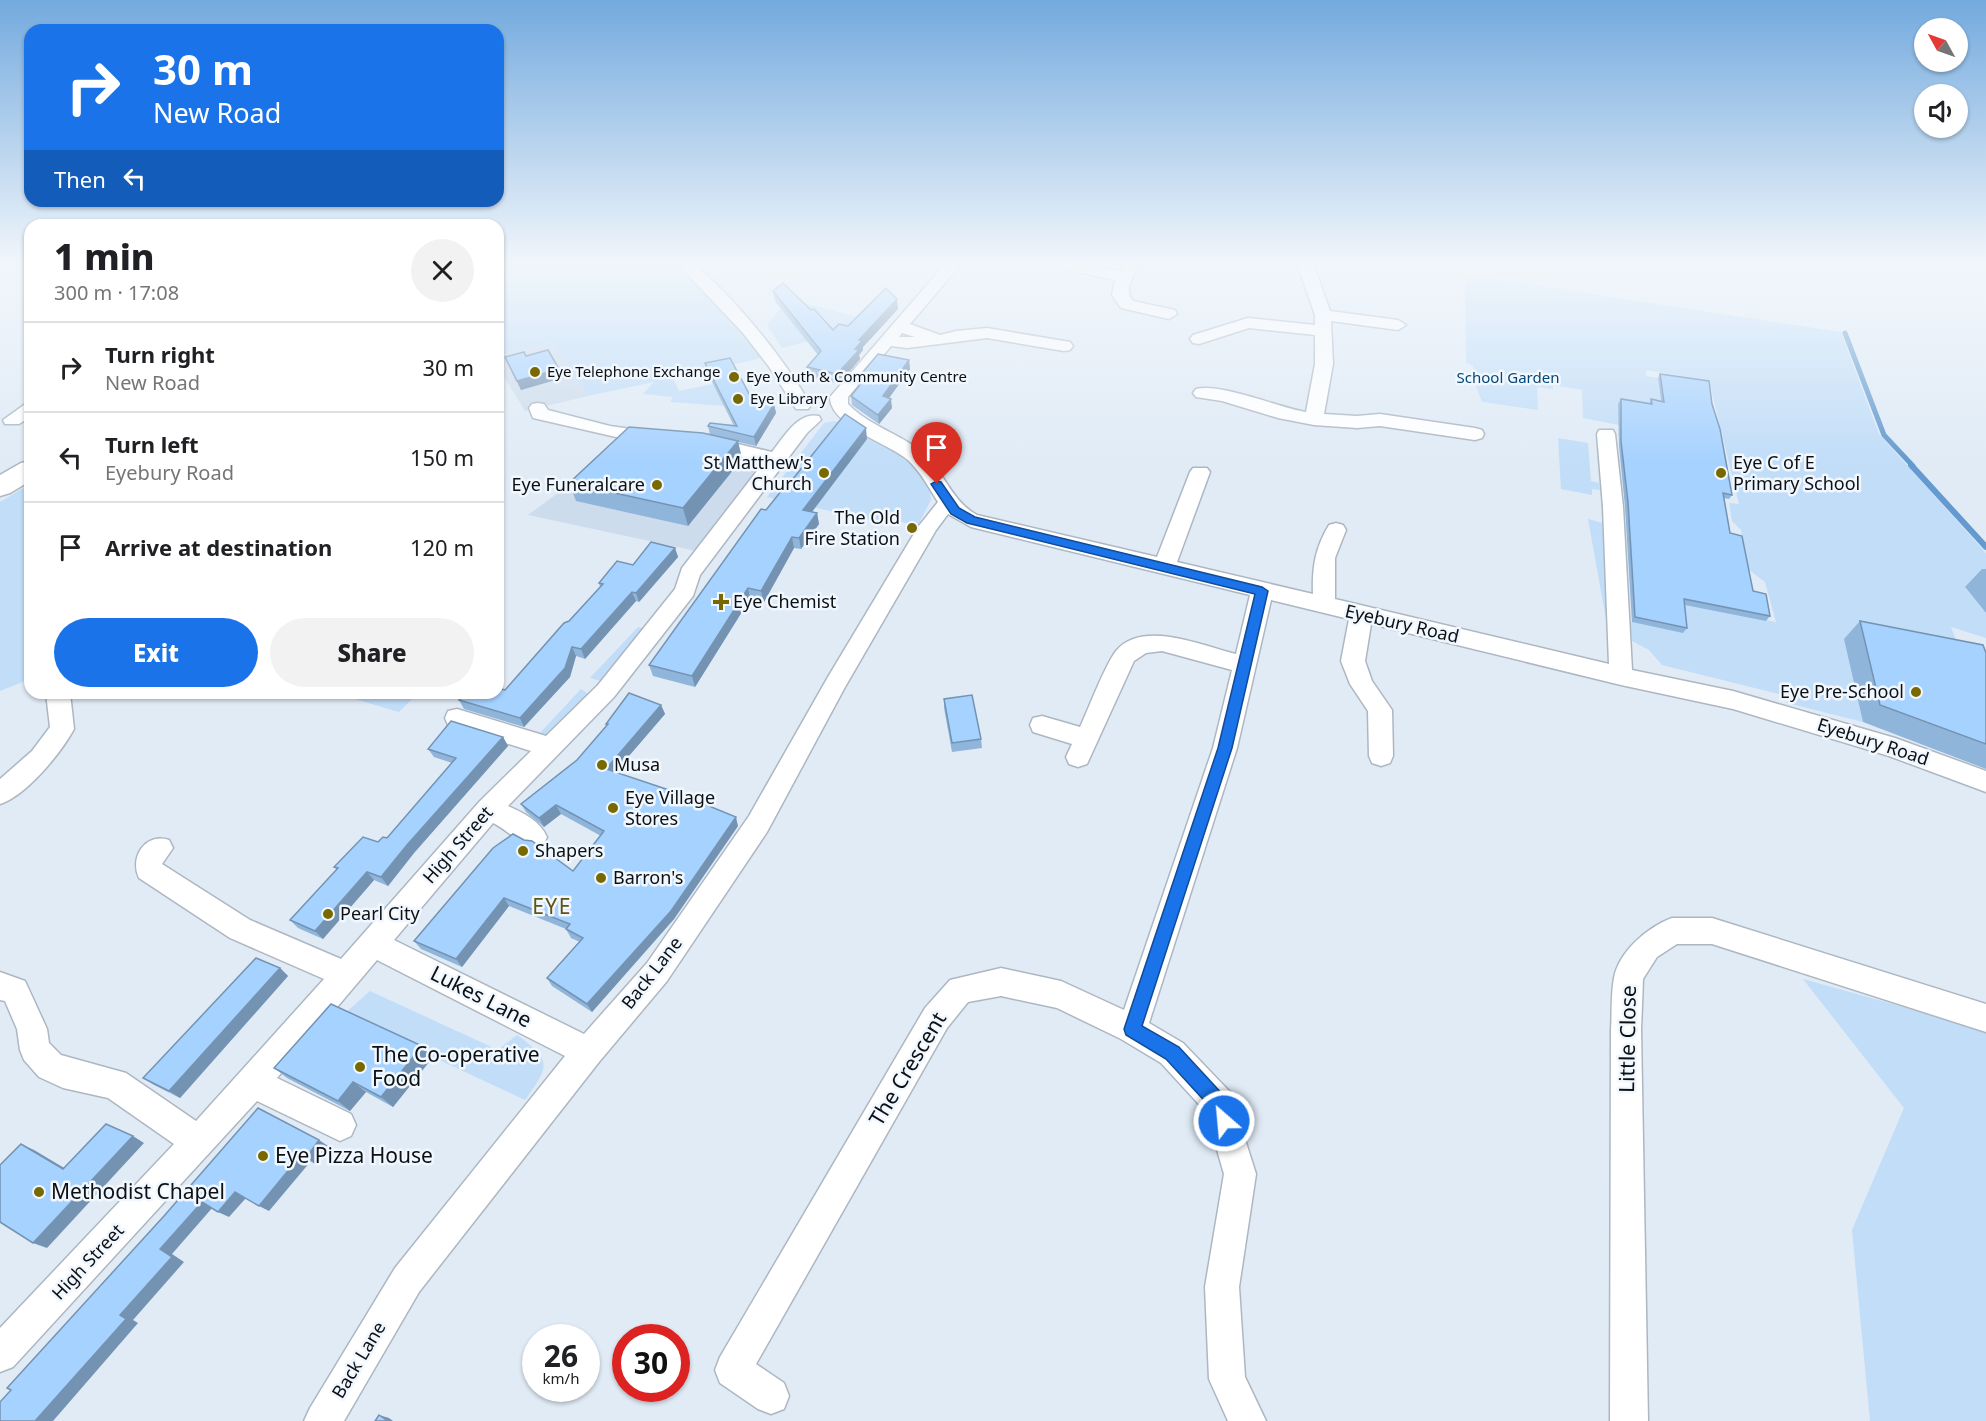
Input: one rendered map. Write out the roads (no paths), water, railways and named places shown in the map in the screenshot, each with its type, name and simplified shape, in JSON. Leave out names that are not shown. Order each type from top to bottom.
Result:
[{"type":"highway","points":[[0,487],[24,473]]},
{"type":"street","points":[[749,329],[791,387],[823,409]]},
{"type":"street","name":"High Street","points":[[0,1354],[253,1083],[489,809],[606,691],[685,591],[690,573],[776,459],[893,329]]},
{"type":"street","points":[[898,329],[907,343],[939,340],[964,333],[988,332],[1064,346]]},
{"type":"street","points":[[1199,339],[1229,329]]},
{"type":"street","points":[[1314,419],[1324,364],[1323,329]]},
{"type":"street","points":[[1202,393],[1224,396],[1285,414],[1314,419],[1357,422],[1380,420],[1475,434]]},
{"type":"street","points":[[538,408],[540,414],[621,434],[708,443],[776,459]]},
{"type":"street","name":"Eyebury Road","points":[[823,409],[915,456],[929,471],[950,504],[960,515],[971,520],[1621,676],[1733,700],[1895,748],[1986,782]]},
{"type":"street","points":[[12,420],[24,413]]},
{"type":"street","points":[[1452,431],[1452,451]]},
{"type":"street","points":[[1606,434],[1613,507],[1621,676]]},
{"type":"street","points":[[1164,568],[1200,472]]},
{"type":"street","name":"Back Lane","points":[[323,1421],[406,1280],[503,1148],[657,972],[758,824],[836,683],[928,527],[941,510],[950,504]]},
{"type":"street","points":[[1324,605],[1322,561],[1335,530]]},
{"type":"street","points":[[1132,1029],[1225,748],[1262,591]]},
{"type":"street","points":[[1360,614],[1353,661],[1362,684],[1380,710],[1381,756]]},
{"type":"street","points":[[1042,725],[1082,748],[1125,656],[1141,645],[1162,643],[1245,665]]},
{"type":"street","points":[[0,794],[41,758],[62,729],[59,699]]},
{"type":"street","points":[[457,718],[552,748]]},
{"type":"street","points":[[489,809],[515,821],[534,837]]},
{"type":"street","points":[[160,848],[149,860],[148,870],[240,929],[346,975]]},
{"type":"street","name":"Little Close","points":[[1629,1421],[1626,1030],[1629,976],[1647,948],[1672,931],[1712,931],[1986,1018]]},
{"type":"street","name":"Lukes Lane","points":[[373,943],[588,1052]]},
{"type":"street","name":"The Crescent","points":[[771,1396],[733,1370],[936,1018],[960,990],[1000,982],[1061,995],[1132,1029],[1172,1053],[1219,1103],[1240,1174],[1222,1287],[1227,1379],[1247,1421]]},
{"type":"street","points":[[0,986],[15,991],[32,1029],[35,1050],[50,1066],[63,1072],[115,1084],[192,1138],[200,1141]]},
{"type":"street","points":[[253,1083],[340,1125]]},
{"type":"waterway","points":[[1845,333],[1884,435],[1913,466]]},
{"type":"waterway","points":[[1911,465],[1986,547]]},
{"type":"place","name":"Eye Telephone Exchange","points":[[535,372]]},
{"type":"place","name":"Eye Youth & Community Centre","points":[[734,377]]},
{"type":"place","name":"Eye Library","points":[[738,399]]},
{"type":"place","name":"St Matthew's Church","points":[[824,473]]},
{"type":"place","name":"Eye C of E Primary School","points":[[1721,473]]},
{"type":"place","name":"Eye Funeralcare","points":[[657,485]]},
{"type":"place","name":"The Old Fire Station","points":[[912,528]]},
{"type":"place","name":"Eye Chemist","points":[[721,602]]},
{"type":"place","name":"Eye Pre-School","points":[[1916,692]]},
{"type":"place","name":"Musa","points":[[602,765]]},
{"type":"place","name":"Eye Village Stores","points":[[613,808]]},
{"type":"place","name":"Shapers","points":[[523,851]]},
{"type":"place","name":"Barron's","points":[[601,878]]},
{"type":"place","name":"Pearl City","points":[[328,914]]},
{"type":"place","name":"The Co-operative Food","points":[[360,1067]]},
{"type":"place","name":"Eye Pizza House","points":[[263,1156]]},
{"type":"place","name":"Methodist Chapel","points":[[39,1192]]},
{"type":"district","name":"EYE","points":[[552,907]]},
{"type":"park label","name":"School Garden","points":[[1508,378]]}]
